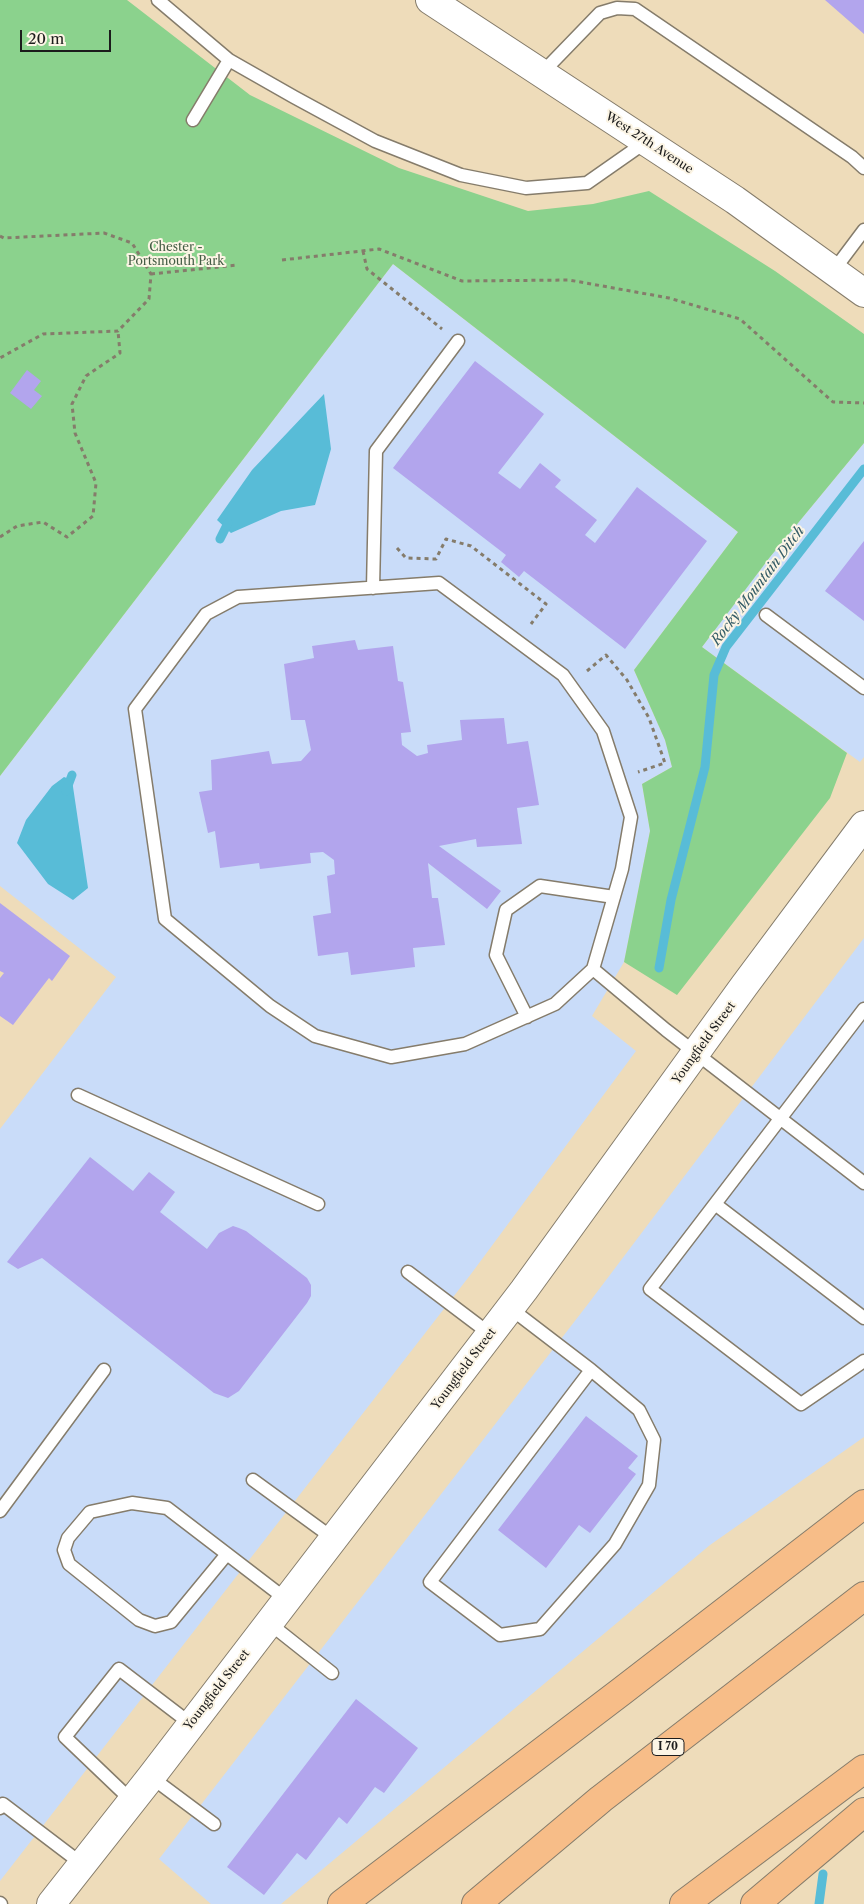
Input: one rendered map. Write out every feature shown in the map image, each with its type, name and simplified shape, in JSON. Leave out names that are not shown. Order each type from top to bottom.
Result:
[{"type":"highway","points":[[342,1904],[864,1504]]},
{"type":"highway","name":"I 70","points":[[476,1904],[601,1799],[864,1596]]},
{"type":"highway","points":[[684,1904],[864,1769]]},
{"type":"highway","points":[[755,1904],[864,1812]]},
{"type":"street","name":"West 27th Avenue","points":[[430,0],[767,221],[864,293]]},
{"type":"street","name":"Youngfield Street","points":[[51,1904],[152,1777],[510,1308],[864,825]]},
{"type":"lane","points":[[158,0],[229,60],[376,141],[461,175],[526,188],[587,183],[647,141]]},
{"type":"lane","points":[[541,74],[600,13],[617,8],[635,9],[852,157],[864,168]]},
{"type":"lane","points":[[193,120],[229,60]]},
{"type":"lane","points":[[834,270],[864,230]]},
{"type":"lane","points":[[373,588],[376,451],[458,341]]},
{"type":"lane","points":[[439,583],[563,676],[603,731],[618,779],[631,816],[622,869],[593,969],[555,1004],[528,1017],[465,1044],[391,1057],[315,1036],[270,1006],[165,918],[135,709],[206,614],[238,597],[439,583]]},
{"type":"lane","points":[[766,615],[864,688]]},
{"type":"lane","points":[[528,1017],[496,955],[506,910],[540,886],[614,898]]},
{"type":"lane","points":[[593,969],[696,1053],[864,1183]]},
{"type":"lane","points":[[864,1008],[781,1120],[650,1289],[801,1404],[864,1361]]},
{"type":"lane","points":[[78,1095],[318,1204]]},
{"type":"lane","points":[[716,1204],[864,1318]]},
{"type":"lane","points":[[408,1272],[490,1334]]},
{"type":"lane","points":[[510,1308],[591,1370],[639,1410],[654,1440],[649,1485],[615,1544],[540,1629],[500,1635],[430,1582],[591,1370]]},
{"type":"lane","points":[[0,1511],[104,1370]]},
{"type":"lane","points":[[253,1480],[334,1539]]},
{"type":"lane","points":[[227,1554],[172,1622],[154,1626],[139,1620],[69,1564],[64,1550],[68,1538],[90,1512],[132,1503],[167,1508],[227,1554],[287,1600]]},
{"type":"lane","points":[[269,1623],[332,1673]]},
{"type":"lane","points":[[132,1801],[65,1737],[119,1669],[191,1724]]},
{"type":"lane","points":[[152,1777],[214,1824]]},
{"type":"lane","points":[[0,1808],[3,1804],[82,1864]]},
{"type":"path","points":[[0,236],[4,238],[104,233],[132,244],[151,274],[149,299],[118,331],[43,334],[0,358]]},
{"type":"path","points":[[282,260],[379,249],[462,280],[569,280],[668,298],[740,319],[833,402],[864,403]]},
{"type":"path","points":[[363,251],[367,269],[458,341]]},
{"type":"path","points":[[151,274],[238,265]]},
{"type":"path","points":[[0,537],[17,526],[43,522],[68,536],[93,516],[96,483],[74,433],[72,404],[86,376],[120,353],[118,331]]},
{"type":"path","points":[[396,547],[406,558],[436,559],[446,539],[471,546],[546,604],[530,624],[537,630]]},
{"type":"path","points":[[579,666],[586,672],[606,655],[627,680],[649,718],[664,763],[618,779]]},
{"type":"shaded area","points":[[393,264],[738,532],[634,670],[665,740],[672,767],[642,784],[650,831],[624,962],[592,1016],[636,1051],[471,1274],[0,1881],[0,1129],[116,977],[0,886],[0,776]]},
{"type":"shaded area","points":[[864,443],[864,757],[860,762],[702,647],[770,557]]},
{"type":"shaded area","points":[[864,938],[864,1437],[710,1545],[281,1904],[211,1904],[159,1859],[588,1304]]},
{"type":"green space","name":"Chester - Portsmouth Park","points":[[0,0],[127,0],[250,95],[399,168],[528,211],[593,204],[649,191],[775,271],[864,334],[864,443],[770,557],[702,647],[847,753],[830,798],[677,995],[624,962],[650,831],[642,784],[672,767],[665,740],[634,670],[738,532],[393,264],[0,776]]},
{"type":"water","points":[[324,394],[331,449],[315,505],[281,511],[231,533],[217,520],[252,470]]},
{"type":"water","points":[[64,777],[72,780],[88,888],[73,900],[48,884],[17,843],[26,820],[52,786]]},
{"type":"building","points":[[825,0],[864,0],[864,34]]},
{"type":"building","points":[[475,361],[544,414],[498,473],[520,489],[540,463],[561,480],[555,487],[597,520],[585,535],[595,543],[637,487],[707,541],[625,649],[524,571],[519,577],[501,562],[506,555],[393,468]]},
{"type":"building","points":[[27,370],[41,381],[34,390],[42,396],[31,409],[10,393]]},
{"type":"building","points":[[864,541],[864,621],[825,591]]},
{"type":"building","points":[[355,640],[358,650],[393,646],[398,681],[403,682],[411,732],[401,733],[402,745],[417,756],[428,753],[427,745],[462,740],[460,720],[504,718],[507,744],[528,741],[539,805],[517,808],[522,844],[477,847],[476,839],[439,846],[501,891],[487,909],[428,863],[432,898],[438,898],[445,945],[413,948],[415,967],[351,975],[348,952],[318,956],[313,916],[331,913],[327,876],[335,874],[334,860],[323,852],[310,853],[311,863],[260,869],[259,863],[220,868],[215,831],[208,833],[199,792],[212,790],[211,760],[269,751],[272,764],[301,761],[311,750],[305,720],[291,720],[284,664],[314,658],[312,646]]},
{"type":"building","points":[[0,903],[70,956],[52,981],[49,978],[13,1025],[0,1016],[0,978],[4,973],[0,971]]},
{"type":"building","points":[[90,1157],[133,1191],[149,1172],[175,1192],[160,1212],[207,1249],[219,1233],[233,1226],[246,1231],[307,1278],[311,1285],[311,1296],[307,1303],[239,1391],[228,1398],[214,1393],[42,1258],[18,1269],[7,1262]]},
{"type":"building","points":[[586,1416],[638,1456],[628,1468],[636,1474],[590,1533],[579,1525],[546,1568],[498,1530]]},
{"type":"building","points":[[356,1699],[418,1748],[384,1793],[375,1787],[347,1824],[339,1817],[306,1860],[297,1853],[264,1895],[227,1867]]},
{"type":"waterway","name":"Rocky Mountain Ditch","points":[[659,968],[671,900],[705,767],[714,675],[726,647],[864,469]]},
{"type":"waterway","points":[[220,539],[228,523]]},
{"type":"waterway","points":[[66,791],[72,775]]},
{"type":"waterway","name":"Rocky Mountain Ditch","points":[[819,1904],[823,1874]]}]
